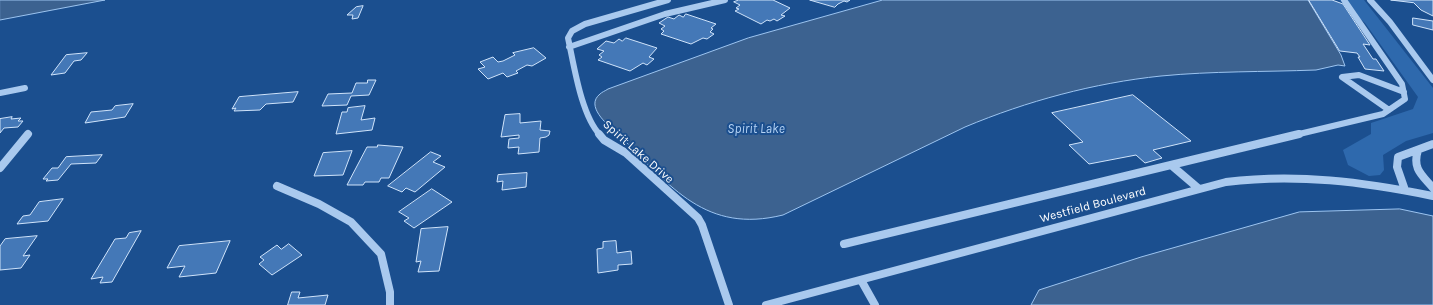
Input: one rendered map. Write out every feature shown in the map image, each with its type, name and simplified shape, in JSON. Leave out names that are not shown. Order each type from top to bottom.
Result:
[{"type":"street","points":[[668,0],[579,26],[569,35],[569,47],[665,14],[725,0]]},
{"type":"street","points":[[844,244],[1383,114],[1405,99],[1402,84],[1344,0]]},
{"type":"street","points":[[1370,0],[1390,22],[1433,80]]},
{"type":"street","name":"Spirit Lake Drive","points":[[569,47],[578,86],[594,129],[604,140],[626,153],[698,218],[702,225],[729,305]]},
{"type":"street","points":[[1389,110],[1342,77],[1359,75],[1404,92]]},
{"type":"street","points":[[0,93],[25,88]]},
{"type":"street","points":[[0,168],[28,134]]},
{"type":"street","points":[[1405,190],[1397,167],[1398,157],[1407,151],[1418,150],[1433,144]]},
{"type":"street","points":[[1418,150],[1415,160],[1418,170],[1433,188]]},
{"type":"street","points":[[1171,165],[1198,188]]},
{"type":"street","name":"Westfield Boulevard","points":[[766,305],[1198,188],[1238,181],[1292,178],[1348,181],[1433,196]]},
{"type":"street","points":[[277,186],[319,204],[351,222],[381,254],[390,292],[390,305]]},
{"type":"street","points":[[861,280],[875,305]]},
{"type":"shaded area","points":[[1339,0],[1364,0],[1433,88],[1433,133],[1406,141],[1383,155],[1384,170],[1380,175],[1369,176],[1348,165],[1343,150],[1371,134],[1371,123],[1413,109],[1418,97],[1365,23]]},
{"type":"water","points":[[0,0],[105,0],[0,20]]},
{"type":"water","name":"Spirit Lake","points":[[883,0],[1308,0],[1341,55],[1345,66],[1338,65],[1316,70],[1180,74],[1111,83],[1061,94],[1012,109],[965,127],[783,215],[756,219],[732,218],[711,212],[692,202],[674,189],[657,173],[622,138],[624,137],[618,131],[615,132],[603,120],[596,109],[596,99],[601,93],[608,89],[748,38]]},
{"type":"water","points":[[1400,209],[1433,216],[1433,305],[1031,305],[1039,290],[1141,257],[1299,212]]},
{"type":"building","points":[[739,0],[773,0],[790,8],[781,15],[785,16],[777,21],[774,19],[770,21],[767,20],[761,24],[735,11],[739,9],[736,8],[740,5],[734,2]]},
{"type":"building","points":[[810,0],[850,0],[847,2],[844,1],[835,7]]},
{"type":"building","points":[[1309,0],[1332,0],[1343,4],[1370,45],[1363,44],[1373,59],[1376,59],[1384,71],[1365,69],[1357,53],[1340,51]]},
{"type":"building","points":[[1391,0],[1433,0],[1433,16],[1421,10],[1414,3]]},
{"type":"building","points":[[363,6],[358,18],[352,19],[353,15],[347,15],[356,7]]},
{"type":"building","points":[[686,14],[716,24],[711,28],[713,29],[710,32],[714,34],[707,39],[703,38],[691,44],[661,34],[664,31],[661,29],[665,26],[659,23],[668,17],[674,19],[679,15],[683,17]]},
{"type":"building","points":[[1413,18],[1433,21],[1433,30],[1413,25]]},
{"type":"building","points":[[626,38],[657,48],[649,57],[654,59],[647,65],[643,63],[630,71],[598,60],[602,57],[599,55],[604,51],[597,49],[606,41],[614,43],[619,39],[622,41]]},
{"type":"building","points":[[534,48],[546,58],[532,66],[527,65],[516,71],[518,73],[507,77],[503,73],[488,79],[478,69],[485,67],[480,62],[493,57],[498,62],[503,61],[515,55],[513,53]]},
{"type":"building","points":[[87,53],[81,60],[74,61],[65,73],[51,75],[66,55]]},
{"type":"building","points":[[368,80],[376,80],[369,95],[351,96],[347,105],[322,106],[328,94],[352,93],[356,83],[367,83]]},
{"type":"building","points":[[298,92],[293,102],[266,104],[260,110],[234,111],[236,108],[232,109],[239,97]]},
{"type":"building","points":[[1133,95],[1191,141],[1153,150],[1162,158],[1145,163],[1136,155],[1089,164],[1069,145],[1083,142],[1052,113]]},
{"type":"building","points":[[133,104],[125,117],[85,123],[91,112],[112,110],[115,106]]},
{"type":"building","points":[[365,106],[361,120],[375,118],[372,130],[336,134],[342,112],[347,112],[348,108]]},
{"type":"building","points":[[520,114],[520,123],[541,121],[540,130],[550,131],[549,135],[540,138],[539,152],[518,154],[519,147],[508,148],[509,139],[519,138],[519,135],[501,137],[505,115]]},
{"type":"building","points":[[12,117],[11,119],[21,118],[18,121],[23,121],[18,127],[4,128],[0,133],[0,119]]},
{"type":"building","points":[[378,145],[403,147],[389,178],[381,178],[379,182],[365,182],[363,185],[347,185],[367,147],[377,147]]},
{"type":"building","points":[[352,151],[343,175],[314,176],[323,153]]},
{"type":"building","points":[[431,152],[441,156],[433,162],[445,167],[415,192],[406,188],[402,192],[388,186]]},
{"type":"building","points":[[102,155],[96,163],[71,164],[58,180],[46,181],[48,179],[43,179],[52,168],[58,168],[66,157]]},
{"type":"building","points":[[527,173],[526,187],[502,190],[503,181],[497,182],[498,175]]},
{"type":"building","points":[[432,189],[452,202],[414,228],[404,221],[409,218],[399,212]]},
{"type":"building","points":[[63,199],[48,221],[17,224],[23,216],[30,215],[39,202]]},
{"type":"building","points":[[448,227],[439,271],[418,272],[421,261],[416,262],[421,229]]},
{"type":"building","points":[[141,231],[112,282],[100,283],[103,277],[91,279],[115,239],[126,238],[129,233]]},
{"type":"building","points":[[37,236],[23,256],[30,255],[21,268],[0,270],[0,246],[5,239]]},
{"type":"building","points":[[230,241],[216,273],[179,277],[185,266],[167,268],[179,246]]},
{"type":"building","points":[[616,241],[617,253],[631,251],[632,264],[618,265],[618,270],[598,273],[597,249],[603,248],[603,242]]},
{"type":"building","points":[[289,244],[302,255],[272,275],[259,264],[264,260],[260,257],[277,245],[281,249]]},
{"type":"building","points":[[292,292],[300,292],[298,298],[328,295],[325,305],[288,305]]}]
